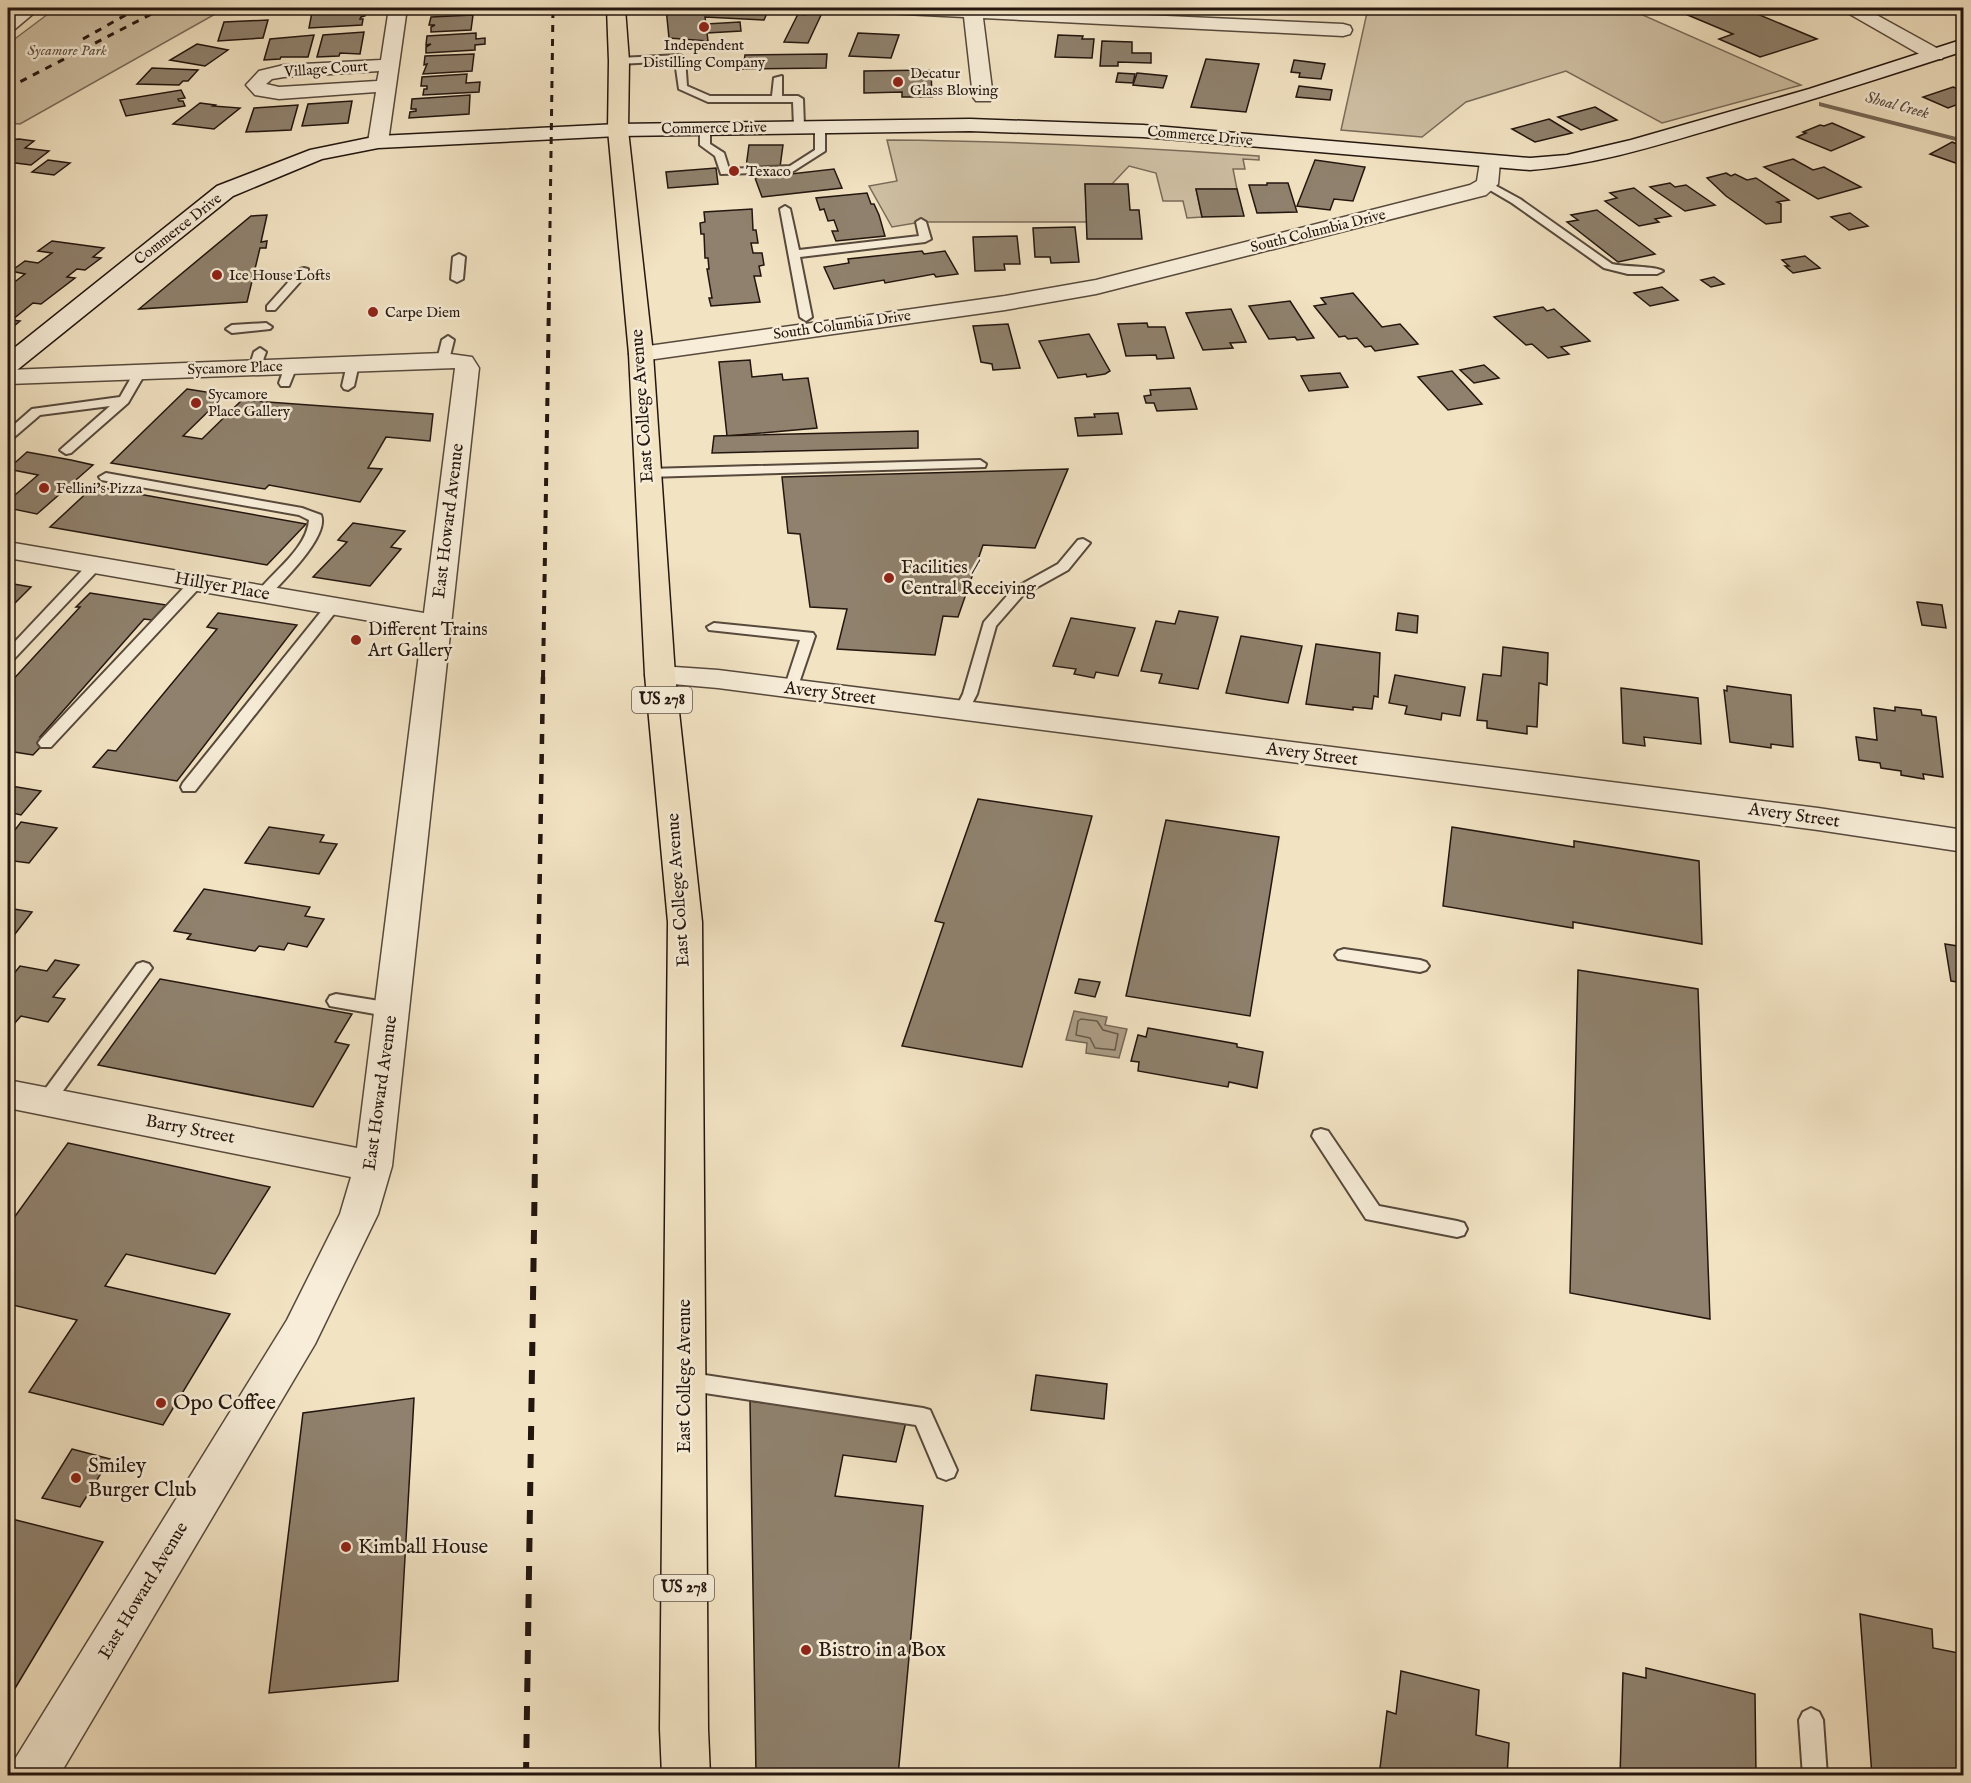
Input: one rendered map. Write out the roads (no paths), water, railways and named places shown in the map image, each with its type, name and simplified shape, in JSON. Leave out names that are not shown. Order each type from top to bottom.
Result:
[{"type":"main road","name":"East College Avenue","points":[[616,8],[620,61],[618,130],[641,354],[660,675],[685,922],[684,1729],[686,1776]]},
{"type":"street","points":[[8,25],[31,8]]},
{"type":"street","points":[[378,142],[398,8]]},
{"type":"street","points":[[884,8],[1343,30]]},
{"type":"street","points":[[1852,8],[1935,55]]},
{"type":"street","points":[[973,12],[983,97]]},
{"type":"street","name":"South Columbia Drive","points":[[641,354],[1005,303],[1096,287],[1430,204],[1478,190],[1489,173],[1530,164],[1567,161],[1613,150],[1816,93],[1964,45]]},
{"type":"street","name":"Village Court","points":[[385,86],[279,93],[262,91],[256,85],[266,75],[285,71],[388,64]]},
{"type":"street","name":"Commerce Drive","points":[[8,365],[225,192],[270,171],[317,154],[378,142],[618,130],[970,125],[1143,131],[1489,173]]},
{"type":"street","name":"Sycamore Place","points":[[8,377],[140,372],[257,360],[288,374],[350,375],[451,354]]},
{"type":"street","name":"East Howard Avenue","points":[[32,1776],[302,1332],[359,1214],[373,1166],[467,368],[451,354]]},
{"type":"street","name":"Hillyer Place","points":[[8,549],[436,624]]},
{"type":"street","name":"Avery Street","points":[[660,675],[705,678],[962,710],[1818,819],[1964,841]]},
{"type":"street","name":"Barry Street","points":[[8,1094],[373,1166]]},
{"type":"lane","points":[[620,61],[680,58],[682,87],[708,99],[798,99],[799,126]]},
{"type":"lane","points":[[777,99],[778,78]]},
{"type":"lane","points":[[705,128],[705,145],[720,155],[725,172],[792,169],[820,151],[820,126]]},
{"type":"lane","points":[[1489,173],[1516,201],[1608,266],[1628,272],[1657,271]]},
{"type":"lane","points":[[785,210],[806,317]]},
{"type":"lane","points":[[794,254],[925,238],[921,222]]},
{"type":"lane","points":[[457,279],[459,257]]},
{"type":"lane","points":[[272,308],[304,271]]},
{"type":"lane","points":[[232,329],[266,327]]},
{"type":"lane","points":[[66,450],[124,400],[140,372]]},
{"type":"lane","points":[[8,436],[36,412],[124,400]]},
{"type":"lane","points":[[648,473],[980,464]]},
{"type":"lane","points":[[106,477],[312,514],[317,523],[308,540],[263,594]]},
{"type":"lane","points":[[962,710],[970,694],[989,625],[1018,592],[1064,567],[1083,543]]},
{"type":"lane","points":[[8,657],[95,565]]},
{"type":"lane","points":[[46,743],[197,582]]},
{"type":"lane","points":[[189,786],[333,606]]},
{"type":"lane","points":[[714,627],[808,636],[790,689]]},
{"type":"lane","points":[[1344,955],[1420,966]]},
{"type":"lane","points":[[46,1101],[143,968]]},
{"type":"lane","points":[[336,1000],[392,1010]]},
{"type":"lane","points":[[1321,1136],[1373,1213],[1457,1229]]},
{"type":"lane","points":[[685,1381],[923,1417],[946,1470]]},
{"type":"lane","points":[[1811,1720],[1815,1776]]},
{"type":"water","points":[[1074,1011],[1107,1017],[1105,1025],[1127,1029],[1119,1058],[1086,1053],[1087,1043],[1066,1040]]},
{"type":"waterway","name":"Shoal Creek","points":[[1822,104],[1964,141]]},
{"type":"railway","points":[[83,39],[138,8]]},
{"type":"railway","points":[[8,88],[163,8]]},
{"type":"railway","points":[[549,298],[553,8]]},
{"type":"railway","points":[[543,678],[549,297]]},
{"type":"railway","points":[[535,1164],[543,677]]},
{"type":"railway","points":[[526,1776],[535,1162]]},
{"type":"place","name":"Independent Distilling Company","points":[[704,27]]},
{"type":"place","name":"Decatur Glass Blowing","points":[[898,82]]},
{"type":"place","name":"Texaco","points":[[734,171]]},
{"type":"place","name":"Ice House Lofts","points":[[217,275]]},
{"type":"place","name":"Carpe Diem","points":[[373,312]]},
{"type":"place","name":"Sycamore Place Gallery","points":[[196,403]]},
{"type":"place","name":"Fellini's Pizza","points":[[44,488]]},
{"type":"place","name":"Facilities / Central Receiving","points":[[889,578]]},
{"type":"place","name":"Different Trains Art Gallery","points":[[356,640]]},
{"type":"place","name":"Opo Coffee","points":[[161,1403]]},
{"type":"place","name":"Smiley Burger Club","points":[[76,1478]]},
{"type":"place","name":"Kimball House","points":[[346,1547]]},
{"type":"place","name":"Bistro in a Box","points":[[806,1650]]},
{"type":"park label","name":"Sycamore Park","points":[[67,50]]}]
